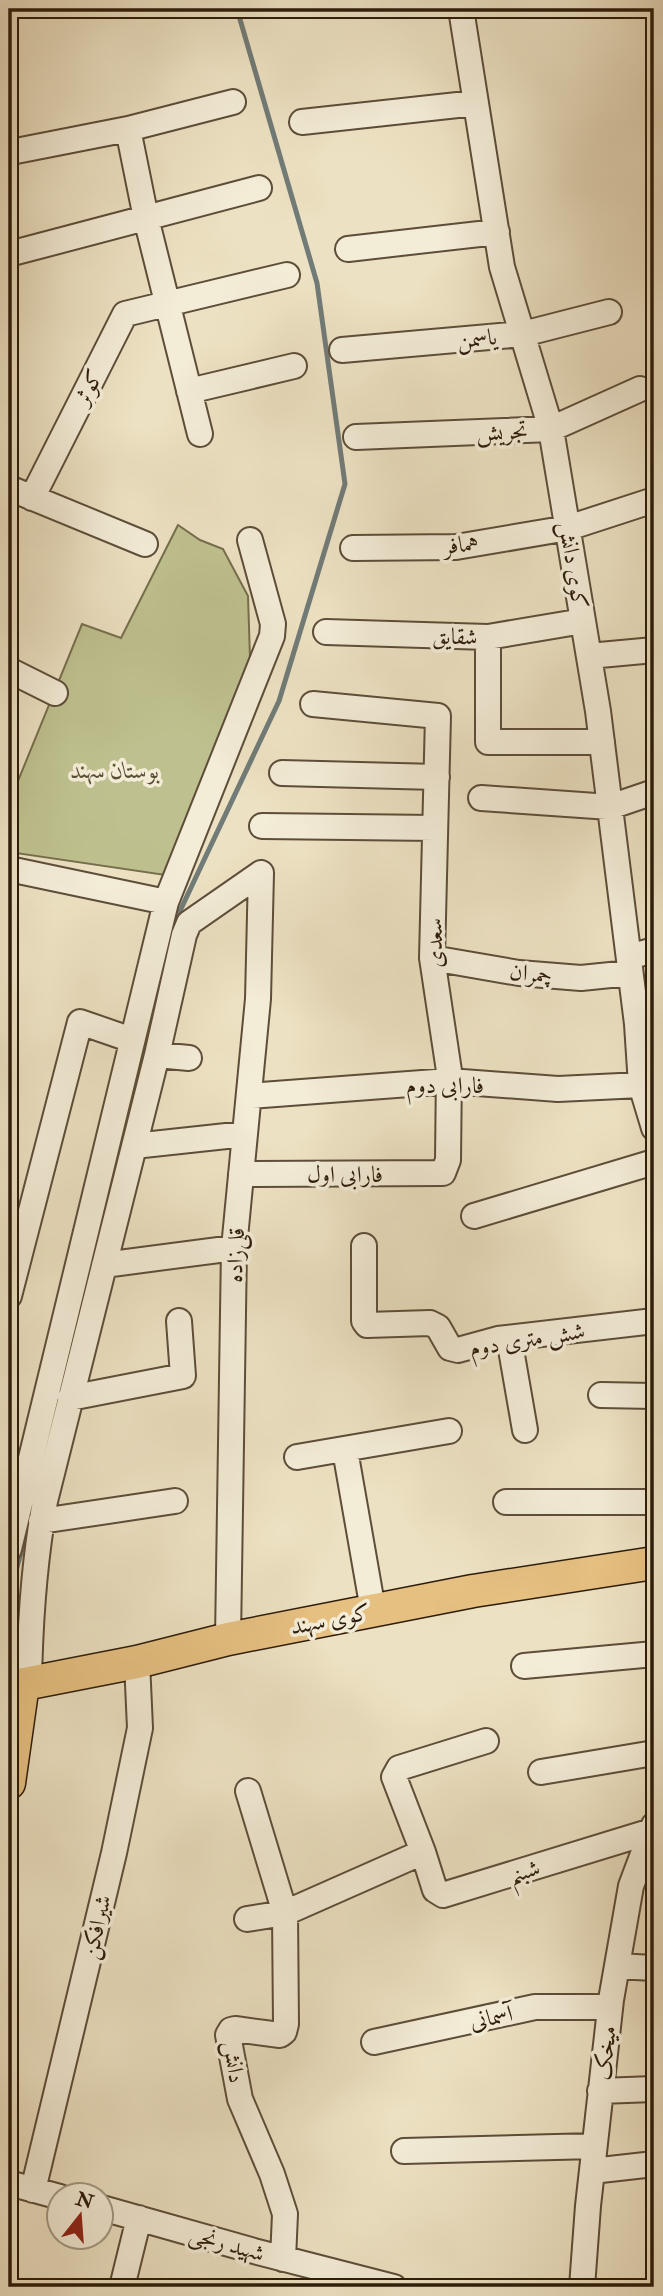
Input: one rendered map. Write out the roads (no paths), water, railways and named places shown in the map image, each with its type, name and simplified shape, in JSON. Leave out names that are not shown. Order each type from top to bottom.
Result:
[{"type":"main road","name":"کوی سهند","points":[[20,1685],[136,1662],[228,1639],[473,1591],[654,1563]]},
{"type":"main road","points":[[9,1783],[20,1685]]},
{"type":"street","name":"کوی دانش","points":[[461,9],[502,267],[551,429],[602,742],[629,965],[645,1021],[648,1083],[654,1128]]},
{"type":"street","points":[[16,151],[128,129],[233,102]]},
{"type":"street","points":[[302,122],[477,103]]},
{"type":"street","points":[[128,129],[146,218],[200,434]]},
{"type":"street","points":[[9,254],[259,188]]},
{"type":"street","points":[[348,249],[497,232]]},
{"type":"street","points":[[167,305],[287,275]]},
{"type":"street","name":"کوثر","points":[[20,493],[125,314],[167,305]]},
{"type":"street","name":"یاسمن","points":[[342,350],[523,334],[609,312]]},
{"type":"street","points":[[189,391],[295,366]]},
{"type":"street","name":"تجریش","points":[[356,437],[551,429],[640,389]]},
{"type":"street","points":[[20,493],[145,544]]},
{"type":"street","name":"همافر","points":[[353,548],[456,547],[568,528],[654,500]]},
{"type":"street","points":[[9,1549],[166,902],[272,636],[273,624],[250,540]]},
{"type":"street","name":"شقایق","points":[[326,632],[488,637],[583,621]]},
{"type":"street","points":[[488,637],[488,742],[602,742]]},
{"type":"street","points":[[589,656],[654,650]]},
{"type":"street","points":[[9,670],[55,692]]},
{"type":"street","name":"سعدی","points":[[313,704],[438,716],[432,958],[449,1081],[449,1160],[446,1168]]},
{"type":"street","points":[[282,773],[437,777]]},
{"type":"street","points":[[481,798],[610,807],[654,792]]},
{"type":"street","points":[[262,826],[435,828]]},
{"type":"street","points":[[9,869],[166,902]]},
{"type":"street","name":"قلی‌زاده","points":[[158,1055],[189,923],[261,873],[258,999],[234,1248],[228,1639]]},
{"type":"street","name":"چمران","points":[[432,958],[519,973],[581,978],[629,965],[654,950]]},
{"type":"street","points":[[9,1296],[80,1022],[132,1040]]},
{"type":"street","points":[[20,1685],[41,1521],[158,1055],[189,1058]]},
{"type":"street","name":"فارابی دوم","points":[[249,1096],[449,1081],[558,1088],[648,1083]]},
{"type":"street","points":[[134,1146],[245,1134]]},
{"type":"street","points":[[474,1216],[654,1162]]},
{"type":"street","name":"فارابی اول","points":[[241,1174],[443,1173],[446,1168]]},
{"type":"street","name":"شش متری دوم","points":[[364,1246],[364,1321],[367,1325],[430,1323],[438,1327],[450,1348],[458,1350],[509,1338],[654,1321]]},
{"type":"street","points":[[104,1265],[234,1248]]},
{"type":"street","points":[[70,1398],[183,1376],[179,1321]]},
{"type":"street","points":[[509,1338],[525,1430]]},
{"type":"street","points":[[601,1395],[654,1396]]},
{"type":"street","points":[[297,1457],[449,1431]]},
{"type":"street","points":[[345,1450],[373,1611]]},
{"type":"street","points":[[41,1521],[175,1502]]},
{"type":"street","points":[[506,1502],[654,1502]]},
{"type":"street","points":[[524,1667],[654,1654]]},
{"type":"street","name":"شیر‌افکن","points":[[33,2190],[114,1853],[140,1728],[136,1662]]},
{"type":"street","name":"شبنم","points":[[486,1741],[399,1768],[394,1777],[424,1852],[435,1890],[443,1895],[653,1828]]},
{"type":"street","points":[[541,1772],[654,1753]]},
{"type":"street","name":"دانش","points":[[248,1791],[285,1913],[286,2024],[280,2035],[234,2029],[228,2035],[240,2099],[272,2174],[285,2214],[283,2259]]},
{"type":"street","name":"میخک","points":[[582,2287],[610,2007],[631,1886],[653,1828]]},
{"type":"street","points":[[247,1919],[285,1913],[424,1852]]},
{"type":"street","points":[[617,1966],[654,1968]]},
{"type":"street","name":"آسمانی","points":[[374,2042],[535,2007],[610,2007]]},
{"type":"street","points":[[600,2091],[654,2089]]},
{"type":"street","points":[[404,2151],[594,2146]]},
{"type":"street","points":[[592,2171],[654,2164]]},
{"type":"street","points":[[9,2183],[46,2193]]},
{"type":"street","name":"شهید رنجی","points":[[116,2212],[394,2287]]},
{"type":"street","points":[[122,2287],[139,2218]]},
{"type":"waterway","points":[[171,930],[279,701],[345,484],[317,283],[237,9]]},
{"type":"waterway","points":[[110,1192],[159,983]]},
{"type":"waterway","points":[[9,1595],[30,1521]]},
{"type":"park label","name":"بوستان سهند","points":[[115,770]]}]
